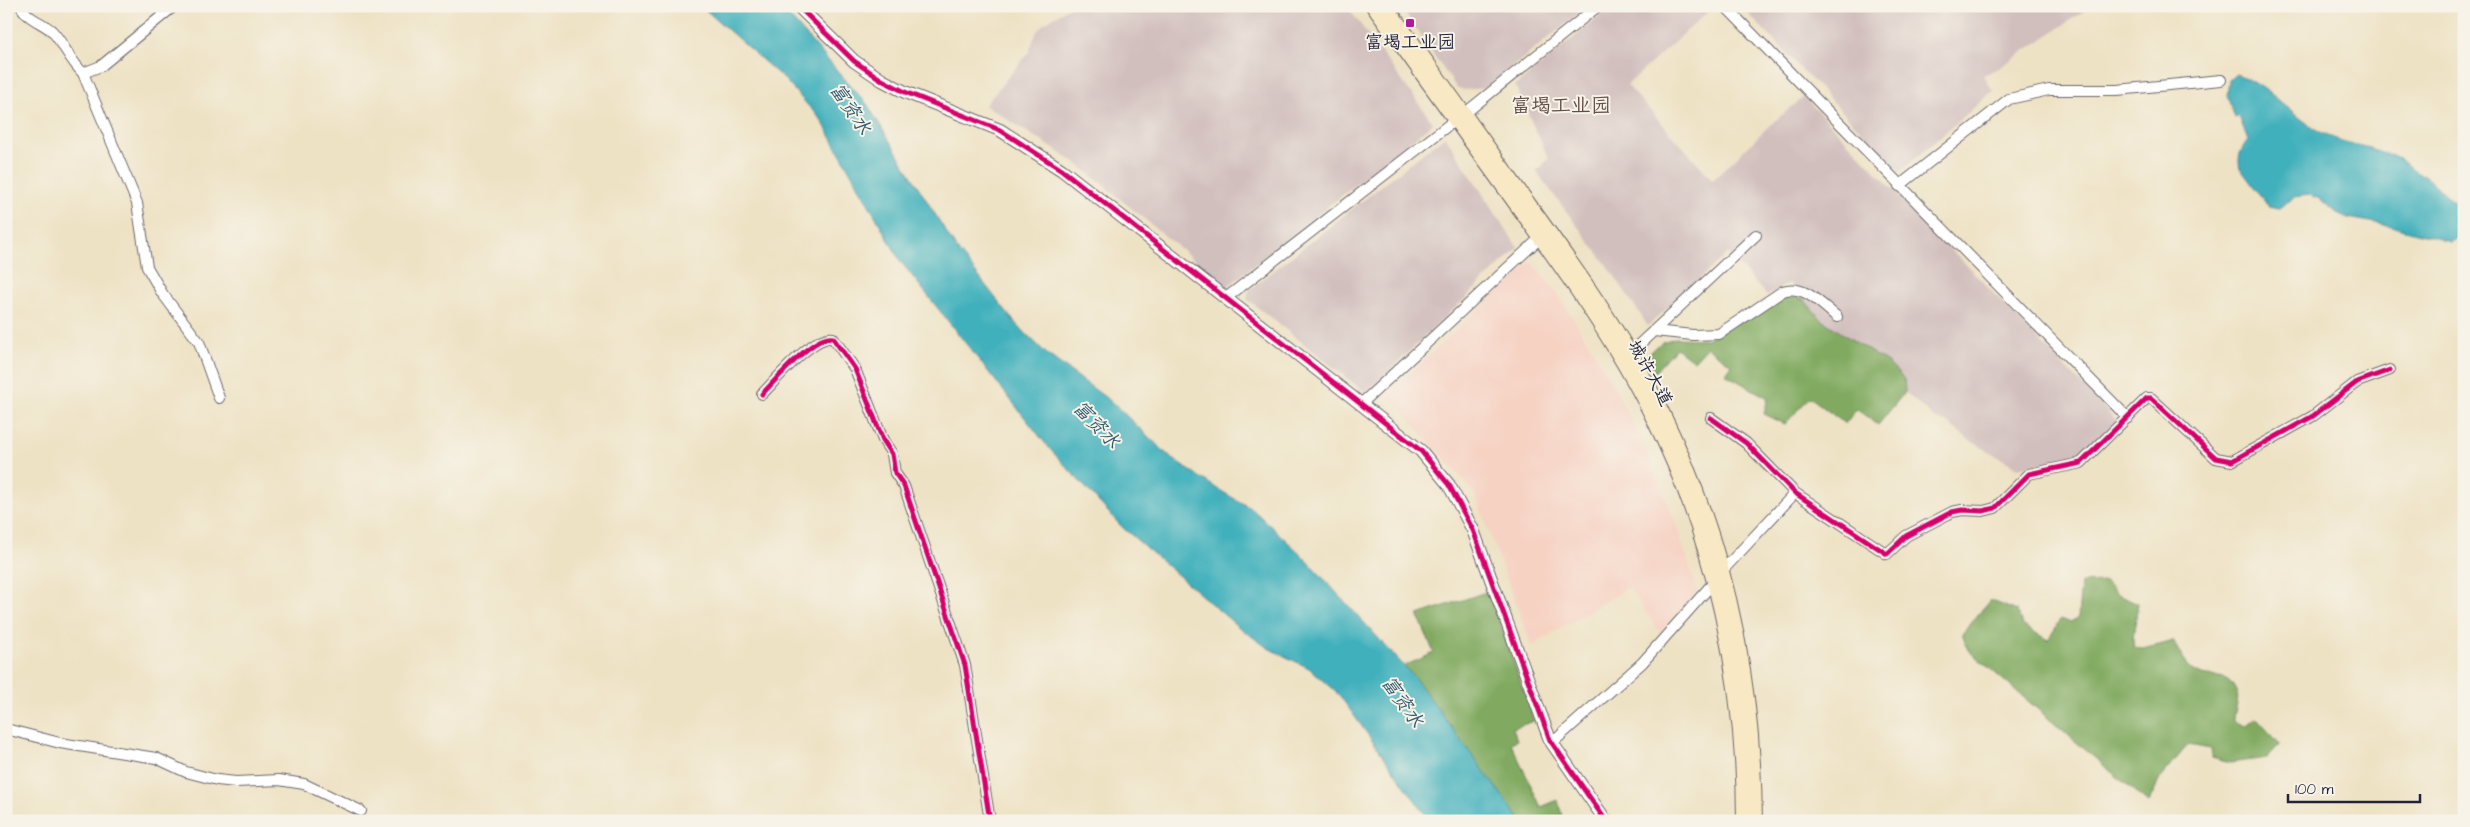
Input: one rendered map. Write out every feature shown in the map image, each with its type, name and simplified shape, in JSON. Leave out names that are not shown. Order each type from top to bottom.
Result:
[{"type":"main road","name":"城许大道","points":[[1373,6],[1460,117],[1596,298],[1630,353],[1662,413],[1688,468],[1710,530],[1718,577],[1742,741],[1744,821]]},
{"type":"main road","name":"城许大道","points":[[1386,6],[1540,238],[1593,311],[1653,417],[1689,501],[1718,577],[1739,646],[1749,706],[1754,769],[1755,821]]},
{"type":"street","points":[[21,6],[28,16],[45,24],[54,33],[72,63],[83,73],[137,203],[147,267],[162,293],[199,342],[219,398]]},
{"type":"street","points":[[83,73],[101,66],[174,6]]},
{"type":"street","points":[[798,6],[868,71],[905,92],[986,124],[1038,154],[1086,187],[1421,451],[1441,474],[1456,497],[1473,530],[1519,654],[1542,723],[1552,743],[1606,821]]},
{"type":"street","points":[[1226,298],[1460,117],[1598,6]]},
{"type":"street","points":[[1725,6],[2128,418]]},
{"type":"street","points":[[1899,186],[2009,99],[2049,90],[2117,90],[2221,80]]},
{"type":"street","points":[[1630,353],[1756,235]]},
{"type":"street","points":[[1361,404],[1540,238]]},
{"type":"street","points":[[1654,331],[1693,335],[1719,334],[1783,291],[1791,288],[1802,290],[1837,317]]},
{"type":"street","points":[[762,394],[809,348],[822,339],[832,338],[837,342],[855,369],[883,440],[892,454],[895,473],[904,486],[962,655],[990,821]]},
{"type":"street","points":[[1711,418],[1746,444],[1795,493],[1887,554],[1906,536],[1952,512],[1962,510],[1983,511],[1995,508],[2029,474],[2081,463],[2147,398],[2151,398],[2216,458],[2232,461],[2313,416],[2358,382],[2390,370]]},
{"type":"street","points":[[1552,743],[1642,663],[1795,493]]},
{"type":"street","points":[[6,729],[60,743],[156,758],[186,772],[217,780],[236,782],[280,780],[304,784],[361,811]]},
{"type":"shaded area","points":[[1071,6],[1347,6],[1433,123],[1227,287],[1079,165],[985,105],[1029,52],[1036,33],[1043,24]]},
{"type":"shaded area","points":[[1400,6],[1588,6],[1486,88],[1464,90],[1456,87]]},
{"type":"shaded area","points":[[1612,6],[1713,7],[1627,85],[1713,180],[1771,124],[1804,97],[2117,421],[2081,456],[2018,468],[1969,440],[1948,423],[1934,418],[1905,392],[1904,379],[1889,364],[1822,320],[1804,300],[1795,296],[1790,283],[1767,296],[1728,253],[1648,326],[1612,272],[1536,171],[1549,159],[1515,86]]},
{"type":"shaded area","points":[[1741,6],[2085,6],[2084,11],[1999,68],[1983,75],[1993,91],[1900,172]]},
{"type":"shaded area","points":[[1445,136],[1518,248],[1366,393],[1247,299],[1249,290]]},
{"type":"shaded area","points":[[1531,261],[1560,297],[1611,380],[1647,453],[1675,522],[1698,592],[1660,633],[1629,587],[1532,646],[1474,492],[1387,394]]},
{"type":"green space","points":[[1789,296],[1804,300],[1822,320],[1889,364],[1904,379],[1905,392],[1878,425],[1856,409],[1845,424],[1810,397],[1785,424],[1764,414],[1768,398],[1725,374],[1732,365],[1707,347],[1694,361],[1676,348],[1652,375],[1643,359],[1662,342],[1675,338],[1706,339],[1779,299]]},
{"type":"green space","points":[[2106,582],[2118,594],[2138,603],[2133,639],[2134,648],[2143,649],[2173,641],[2183,658],[2196,672],[2202,675],[2224,678],[2229,681],[2238,697],[2234,721],[2245,726],[2256,718],[2280,744],[2267,758],[2230,763],[2212,758],[2211,749],[2188,745],[2161,777],[2148,803],[1968,650],[1962,634],[1990,600],[2017,611],[2022,625],[2048,640],[2061,619],[2071,623],[2078,617],[2081,583]]},
{"type":"green space","points":[[1489,591],[1534,721],[1513,728],[1517,740],[1511,743],[1541,807],[1558,800],[1563,821],[1521,821],[1404,666],[1434,653],[1418,615]]},
{"type":"water","name":"富资水","points":[[701,6],[780,6],[867,104],[956,248],[1017,325],[1047,354],[1113,403],[1170,457],[1216,488],[1252,509],[1302,555],[1415,678],[1521,821],[1430,821],[1340,696],[1309,668],[1268,648],[1236,625],[1122,527],[1049,448],[901,262],[822,121],[785,80]]},
{"type":"water","points":[[2236,74],[2260,86],[2302,120],[2324,134],[2344,142],[2387,154],[2417,171],[2452,200],[2464,207],[2464,235],[2450,242],[2387,225],[2348,218],[2337,213],[2320,199],[2309,195],[2295,197],[2279,208],[2268,206],[2240,168],[2240,153],[2248,140],[2239,116],[2235,118],[2227,96],[2229,80]]},
{"type":"cycle path","points":[[798,6],[854,61],[882,80],[905,92],[1000,130],[1062,170],[1421,451],[1449,485],[1473,530],[1550,740],[1606,821]]},
{"type":"cycle path","points":[[762,394],[805,351],[825,339],[833,338],[855,369],[883,440],[892,454],[895,473],[904,486],[965,665],[990,821]]},
{"type":"cycle path","points":[[1711,418],[1746,443],[1795,493],[1887,554],[1906,536],[1952,512],[1962,510],[1983,511],[1995,508],[2029,474],[2081,463],[2147,398],[2151,398],[2216,458],[2232,461],[2313,416],[2357,382],[2390,370]]},
{"type":"place","name":"富堨工业园","points":[[1410,23]]},
{"type":"district","name":"富堨工业园","points":[[1561,106]]}]
